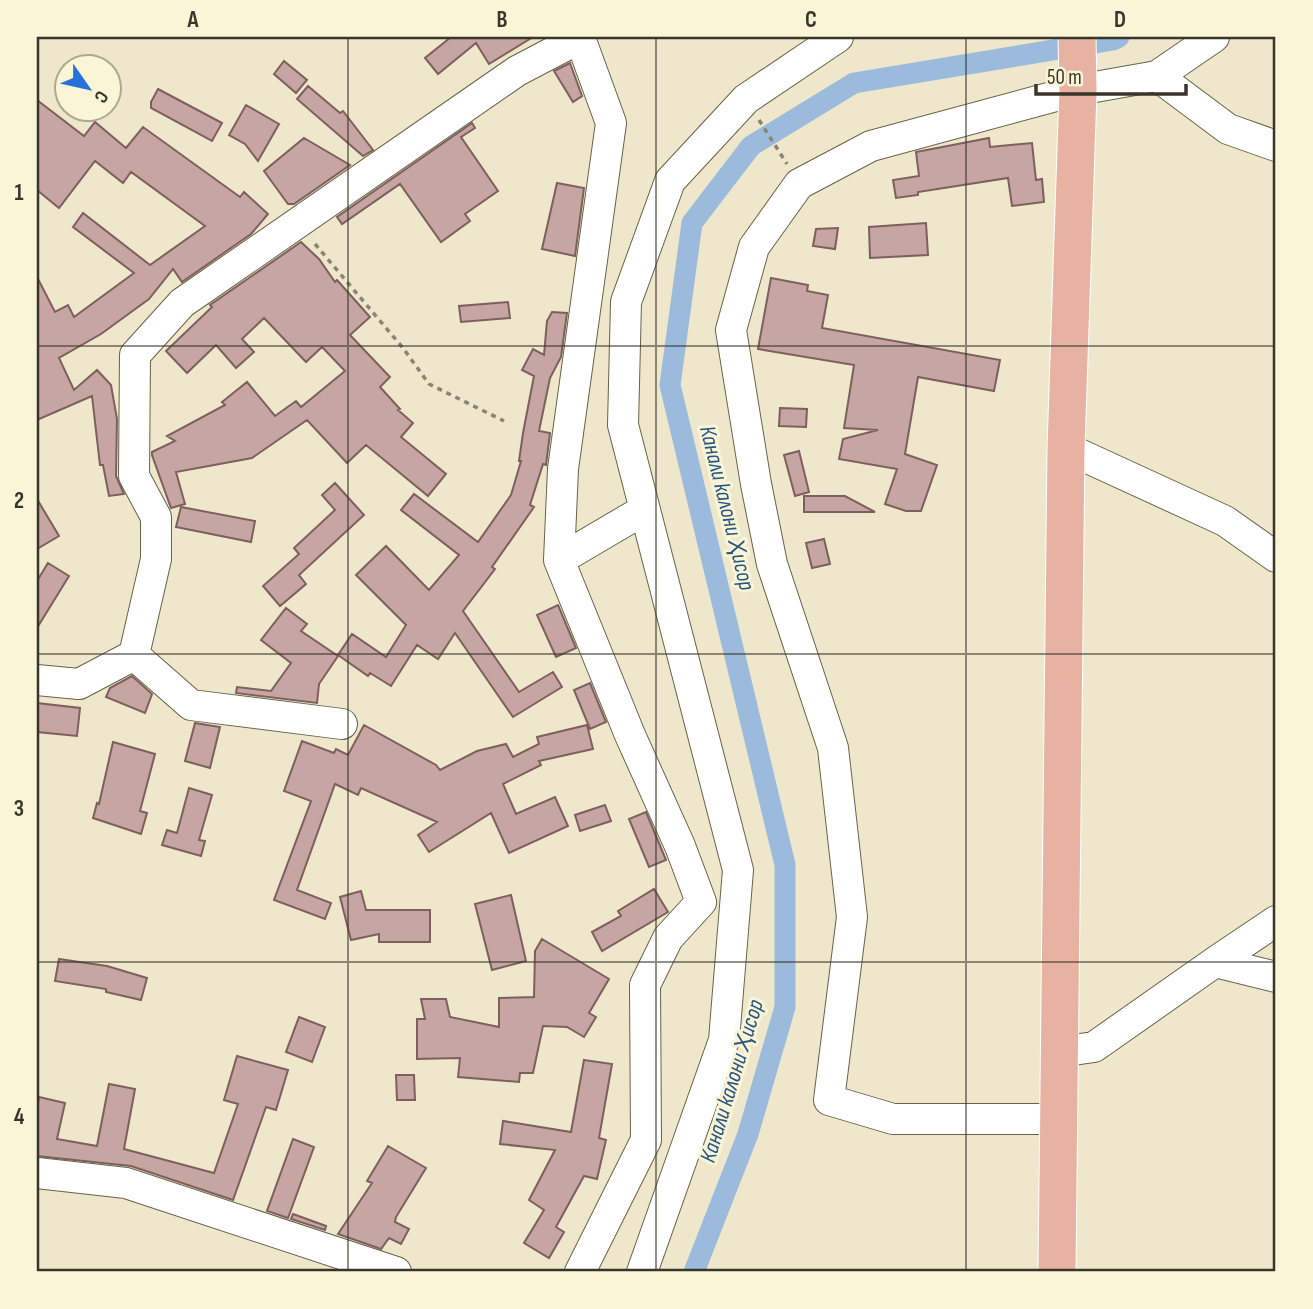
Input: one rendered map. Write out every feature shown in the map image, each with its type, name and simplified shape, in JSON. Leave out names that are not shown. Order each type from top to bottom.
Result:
[{"type":"main road","points":[[1057,1272],[1066,448],[1078,90],[1077,37]]},
{"type":"street","points":[[37,680],[79,684],[134,655],[156,559],[156,517],[134,476],[135,355],[182,303],[517,71],[581,37],[611,123],[563,469],[559,560],[701,902],[668,938],[645,985],[646,1140],[580,1272]]},
{"type":"street","points":[[642,1272],[724,1040],[738,870],[623,425],[626,302],[670,181],[746,99],[838,37]]},
{"type":"street","points":[[1058,1119],[893,1119],[829,1100],[852,917],[833,748],[772,564],[731,330],[754,247],[799,184],[871,146],[1078,90],[1157,75],[1214,37]]},
{"type":"street","points":[[1157,75],[1228,130],[1276,146]]},
{"type":"street","points":[[1066,448],[1225,521],[1276,557]]},
{"type":"street","points":[[559,560],[643,510]]},
{"type":"street","points":[[134,655],[191,705],[342,724]]},
{"type":"street","points":[[1059,1052],[1094,1047],[1276,921]]},
{"type":"street","points":[[1215,962],[1276,977]]},
{"type":"street","points":[[37,1173],[126,1183],[396,1272]]},
{"type":"path","points":[[746,99],[799,184]]},
{"type":"path","points":[[315,244],[403,348],[429,384],[504,421]]},
{"type":"building","points":[[451,37],[533,37],[489,64],[476,43],[438,74],[425,58]]},
{"type":"building","points":[[284,61],[307,80],[296,93],[274,74]]},
{"type":"building","points":[[570,63],[582,96],[573,102],[554,71]]},
{"type":"building","points":[[308,86],[340,113],[343,111],[373,150],[363,156],[297,99]]},
{"type":"building","points":[[158,89],[222,123],[212,141],[151,108]]},
{"type":"building","points":[[37,100],[52,111],[52,122],[66,122],[84,136],[95,122],[126,148],[143,127],[240,197],[244,192],[268,214],[251,234],[182,282],[173,269],[149,299],[101,334],[59,358],[74,390],[97,370],[111,385],[117,419],[116,476],[124,494],[109,496],[103,465],[100,465],[92,396],[37,420],[37,277],[55,312],[68,305],[74,317],[134,273],[73,227],[83,213],[150,265],[205,226],[131,172],[123,183],[95,161],[59,208],[37,190]]},
{"type":"building","points":[[246,105],[279,124],[258,161],[245,144],[229,135]]},
{"type":"building","points":[[472,123],[475,128],[461,137],[498,191],[465,214],[470,221],[441,242],[400,184],[342,224],[337,217]]},
{"type":"building","points":[[304,138],[350,165],[294,204],[288,204],[264,171]]},
{"type":"building","points":[[989,138],[990,147],[1032,143],[1036,180],[1042,179],[1044,202],[1012,206],[1008,178],[896,198],[893,180],[919,176],[916,152]]},
{"type":"building","points":[[557,183],[584,188],[575,256],[542,249]]},
{"type":"building","points":[[926,223],[928,255],[870,258],[869,227]]},
{"type":"building","points":[[838,228],[835,249],[813,246],[816,229]]},
{"type":"building","points":[[301,242],[370,317],[350,335],[390,377],[380,387],[400,409],[398,410],[413,423],[401,437],[446,474],[428,496],[366,445],[347,463],[307,420],[252,458],[176,472],[185,504],[171,508],[152,455],[152,452],[175,441],[167,436],[225,405],[222,402],[247,382],[275,416],[296,401],[301,407],[345,371],[322,347],[306,362],[264,318],[242,339],[254,352],[236,368],[216,345],[187,373],[166,351],[212,307],[210,305]]},
{"type":"building","points":[[771,278],[808,285],[807,291],[828,295],[822,328],[1000,360],[994,391],[918,377],[905,454],[937,465],[921,511],[906,511],[885,504],[897,469],[839,459],[843,439],[878,430],[844,428],[854,365],[758,349]]},
{"type":"building","points":[[508,302],[510,318],[461,322],[459,306]]},
{"type":"building","points":[[552,312],[567,313],[561,357],[550,378],[539,431],[550,433],[546,465],[543,464],[530,505],[534,507],[492,567],[495,569],[463,611],[519,692],[553,672],[562,687],[513,717],[455,633],[438,659],[417,645],[391,686],[370,673],[368,676],[338,655],[352,634],[386,657],[406,625],[356,575],[386,546],[429,590],[459,555],[401,510],[414,494],[478,542],[511,495],[521,461],[523,433],[534,376],[522,370],[533,349],[544,355],[547,321]]},
{"type":"building","points":[[780,408],[807,409],[806,427],[779,426]]},
{"type":"building","points":[[799,451],[809,492],[795,496],[784,455]]},
{"type":"building","points":[[335,483],[364,515],[299,575],[306,584],[280,606],[263,586],[299,554],[294,548],[335,510],[322,495]]},
{"type":"building","points":[[804,496],[845,496],[875,512],[804,512]]},
{"type":"building","points":[[37,499],[59,536],[37,549]]},
{"type":"building","points":[[181,507],[255,521],[251,542],[176,527]]},
{"type":"building","points":[[824,539],[830,564],[812,568],[806,543]]},
{"type":"building","points":[[48,563],[69,576],[37,628],[37,581]]},
{"type":"building","points":[[558,605],[576,648],[556,657],[537,615]]},
{"type":"building","points":[[286,608],[307,624],[301,631],[338,656],[319,684],[317,703],[236,693],[237,687],[271,691],[291,663],[261,640]]},
{"type":"building","points":[[132,676],[152,694],[145,713],[106,697],[110,688]]},
{"type":"building","points":[[590,683],[606,722],[590,729],[574,690]]},
{"type":"building","points":[[37,703],[80,708],[77,736],[37,732]]},
{"type":"building","points":[[195,723],[220,727],[210,768],[185,761]]},
{"type":"building","points":[[364,725],[436,765],[440,770],[477,751],[506,744],[513,757],[539,744],[537,737],[587,725],[593,749],[539,761],[541,765],[503,784],[516,814],[555,797],[568,826],[509,853],[491,813],[429,852],[418,835],[437,822],[361,788],[358,795],[335,784],[297,890],[331,903],[325,919],[274,900],[311,801],[284,791],[302,741],[334,753],[336,749],[348,755]]},
{"type":"building","points":[[113,742],[155,754],[140,811],[147,813],[141,834],[93,818],[97,803],[99,804]]},
{"type":"building","points":[[189,788],[212,795],[199,840],[205,841],[201,856],[162,845],[167,830],[177,833]]},
{"type":"building","points":[[605,805],[611,821],[580,831],[575,815]]},
{"type":"building","points":[[646,812],[666,860],[649,867],[629,819]]},
{"type":"building","points":[[654,889],[668,912],[602,951],[592,932],[621,916],[618,911]]},
{"type":"building","points":[[361,891],[366,910],[430,910],[430,942],[379,942],[379,934],[351,940],[340,897]]},
{"type":"building","points":[[511,895],[526,961],[492,970],[475,904]]},
{"type":"building","points":[[542,939],[609,979],[589,1013],[596,1017],[584,1037],[567,1027],[543,1026],[533,1073],[520,1073],[519,1082],[458,1077],[460,1058],[417,1059],[417,1019],[425,1019],[421,999],[446,999],[450,1017],[499,1027],[499,998],[534,997],[535,951]]},
{"type":"building","points":[[59,959],[107,966],[147,978],[141,1000],[106,992],[106,989],[55,981]]},
{"type":"building","points":[[299,1017],[325,1027],[312,1062],[286,1052]]},
{"type":"building","points":[[237,1056],[288,1070],[276,1110],[266,1107],[233,1200],[131,1166],[37,1156],[39,1097],[65,1103],[57,1139],[97,1146],[109,1084],[135,1089],[124,1149],[214,1173],[238,1104],[224,1100]]},
{"type":"building","points":[[584,1060],[612,1064],[599,1138],[606,1140],[597,1179],[584,1176],[556,1227],[564,1232],[549,1258],[524,1243],[544,1210],[529,1200],[555,1150],[500,1144],[503,1121],[571,1132]]},
{"type":"building","points":[[396,1075],[414,1075],[415,1100],[397,1100]]},
{"type":"building","points":[[293,1139],[314,1147],[288,1218],[267,1211]]},
{"type":"building","points":[[388,1146],[426,1168],[396,1217],[395,1222],[409,1229],[401,1244],[389,1238],[381,1249],[338,1234],[372,1183],[367,1181]]},
{"type":"building","points":[[293,1214],[326,1226],[325,1230],[291,1219]]},
{"type":"waterway","name":"Канали калони Ҳисор","points":[[694,1272],[748,1134],[785,1007],[785,865],[670,385],[692,223],[751,146],[854,83],[1119,37]]}]
